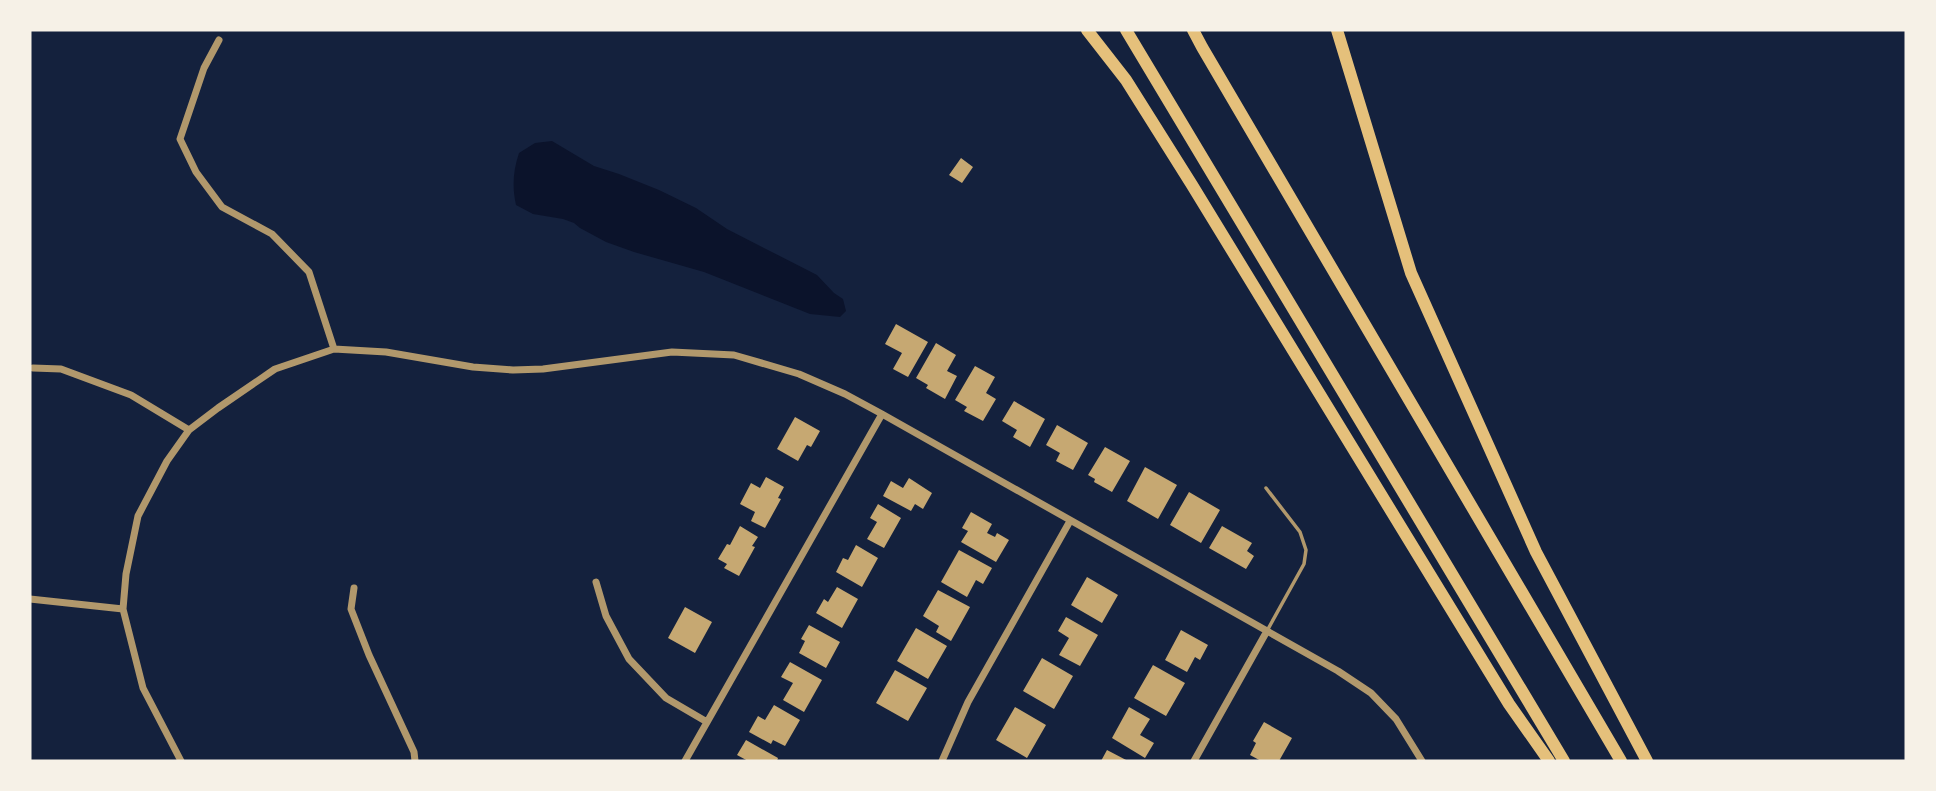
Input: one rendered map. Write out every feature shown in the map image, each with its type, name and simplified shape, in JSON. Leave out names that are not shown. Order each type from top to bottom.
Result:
[{"type":"highway","points":[[1087,30],[1126,80],[1509,704],[1549,761]]},
{"type":"highway","points":[[1126,30],[1564,761]]},
{"type":"highway","points":[[1193,30],[1620,761]]},
{"type":"highway","points":[[1337,30],[1410,273],[1536,552],[1647,761]]},
{"type":"street","points":[[219,40],[204,68],[180,139],[196,172],[222,207],[272,234],[309,272],[334,349]]},
{"type":"street","points":[[181,761],[143,688],[123,609],[125,574],[138,516],[167,461],[189,430],[275,369],[334,349],[386,352],[473,367],[513,370],[543,369],[672,352],[734,355],[799,374],[882,414],[1338,671],[1371,693],[1396,719],[1422,761]]},
{"type":"street","points":[[33,368],[61,369],[131,395],[189,430]]},
{"type":"street","points":[[685,761],[882,414]]},
{"type":"street","points":[[942,761],[968,702],[1070,521]]},
{"type":"street","points":[[596,582],[606,616],[629,659],[666,698],[707,722]]},
{"type":"street","points":[[354,588],[351,609],[414,752],[415,761]]},
{"type":"street","points":[[30,599],[123,609]]},
{"type":"street","points":[[1194,761],[1267,631]]},
{"type":"lane","points":[[1266,488],[1300,532],[1306,550],[1304,564],[1267,631]]},
{"type":"water","points":[[552,141],[594,166],[659,190],[696,208],[727,229],[817,275],[843,299],[846,311],[840,317],[810,314],[704,272],[606,242],[574,223],[533,214],[516,205],[514,179],[519,153],[535,143]]},
{"type":"building","points":[[961,158],[973,167],[962,183],[949,175]]},
{"type":"building","points":[[896,324],[928,342],[908,377],[893,369],[902,353],[885,344]]},
{"type":"building","points":[[936,343],[956,355],[947,371],[957,376],[945,399],[926,388],[928,385],[916,378]]},
{"type":"building","points":[[975,366],[995,377],[986,393],[996,399],[983,421],[964,411],[967,407],[955,400]]},
{"type":"building","points":[[1014,401],[1045,419],[1030,447],[1013,437],[1017,430],[1002,421]]},
{"type":"building","points":[[795,417],[820,431],[811,447],[807,445],[798,461],[777,449]]},
{"type":"building","points":[[1057,425],[1088,443],[1073,470],[1056,461],[1060,453],[1046,445]]},
{"type":"building","points":[[1105,447],[1130,461],[1112,492],[1094,482],[1095,479],[1088,475]]},
{"type":"building","points":[[1145,467],[1177,485],[1158,519],[1127,501]]},
{"type":"building","points":[[766,477],[784,487],[778,498],[781,499],[765,528],[751,521],[755,512],[740,504],[751,483],[760,488]]},
{"type":"building","points":[[909,478],[932,493],[923,509],[915,504],[911,511],[883,496],[891,481],[903,488]]},
{"type":"building","points":[[1189,492],[1220,510],[1201,543],[1170,525]]},
{"type":"building","points":[[878,504],[901,518],[884,548],[867,539],[877,522],[870,518]]},
{"type":"building","points":[[971,512],[992,524],[987,533],[995,537],[997,533],[1009,540],[996,562],[961,542],[968,531],[962,528]]},
{"type":"building","points":[[740,526],[758,537],[739,576],[724,568],[727,564],[718,559],[727,544],[730,545]]},
{"type":"building","points":[[1222,526],[1252,543],[1247,551],[1254,556],[1246,569],[1209,548]]},
{"type":"building","points":[[856,545],[878,558],[862,587],[836,572],[843,558],[848,560]]},
{"type":"building","points":[[959,550],[992,568],[983,584],[976,580],[967,597],[941,582]]},
{"type":"building","points":[[1087,577],[1118,595],[1102,623],[1071,605]]},
{"type":"building","points":[[837,587],[858,599],[842,628],[816,613],[824,599],[828,602]]},
{"type":"building","points":[[938,590],[970,607],[951,641],[936,632],[939,626],[923,616]]},
{"type":"building","points":[[685,607],[712,622],[695,653],[668,638]]},
{"type":"building","points":[[1066,617],[1098,635],[1080,666],[1059,655],[1069,638],[1058,631]]},
{"type":"building","points":[[809,625],[840,642],[826,668],[799,653],[805,641],[801,639]]},
{"type":"building","points":[[916,628],[947,646],[928,679],[897,661]]},
{"type":"building","points":[[1181,630],[1208,645],[1200,660],[1195,657],[1187,672],[1165,660]]},
{"type":"building","points":[[1042,658],[1073,676],[1054,709],[1023,691]]},
{"type":"building","points":[[790,662],[822,680],[804,712],[783,700],[793,683],[781,677]]},
{"type":"building","points":[[1153,665],[1185,683],[1166,716],[1134,698]]},
{"type":"building","points":[[895,670],[927,688],[908,721],[876,703]]},
{"type":"building","points":[[774,705],[800,720],[785,746],[773,740],[771,744],[749,732],[758,716],[765,720]]},
{"type":"building","points":[[1015,707],[1046,725],[1027,758],[996,740]]},
{"type":"building","points":[[1129,707],[1150,719],[1140,735],[1154,743],[1145,758],[1112,738]]},
{"type":"building","points":[[1264,722],[1292,738],[1279,761],[1261,761],[1250,755],[1256,743],[1253,741]]},
{"type":"building","points":[[746,740],[778,758],[777,761],[748,761],[737,755]]},
{"type":"building","points":[[1107,750],[1128,761],[1101,761]]}]
